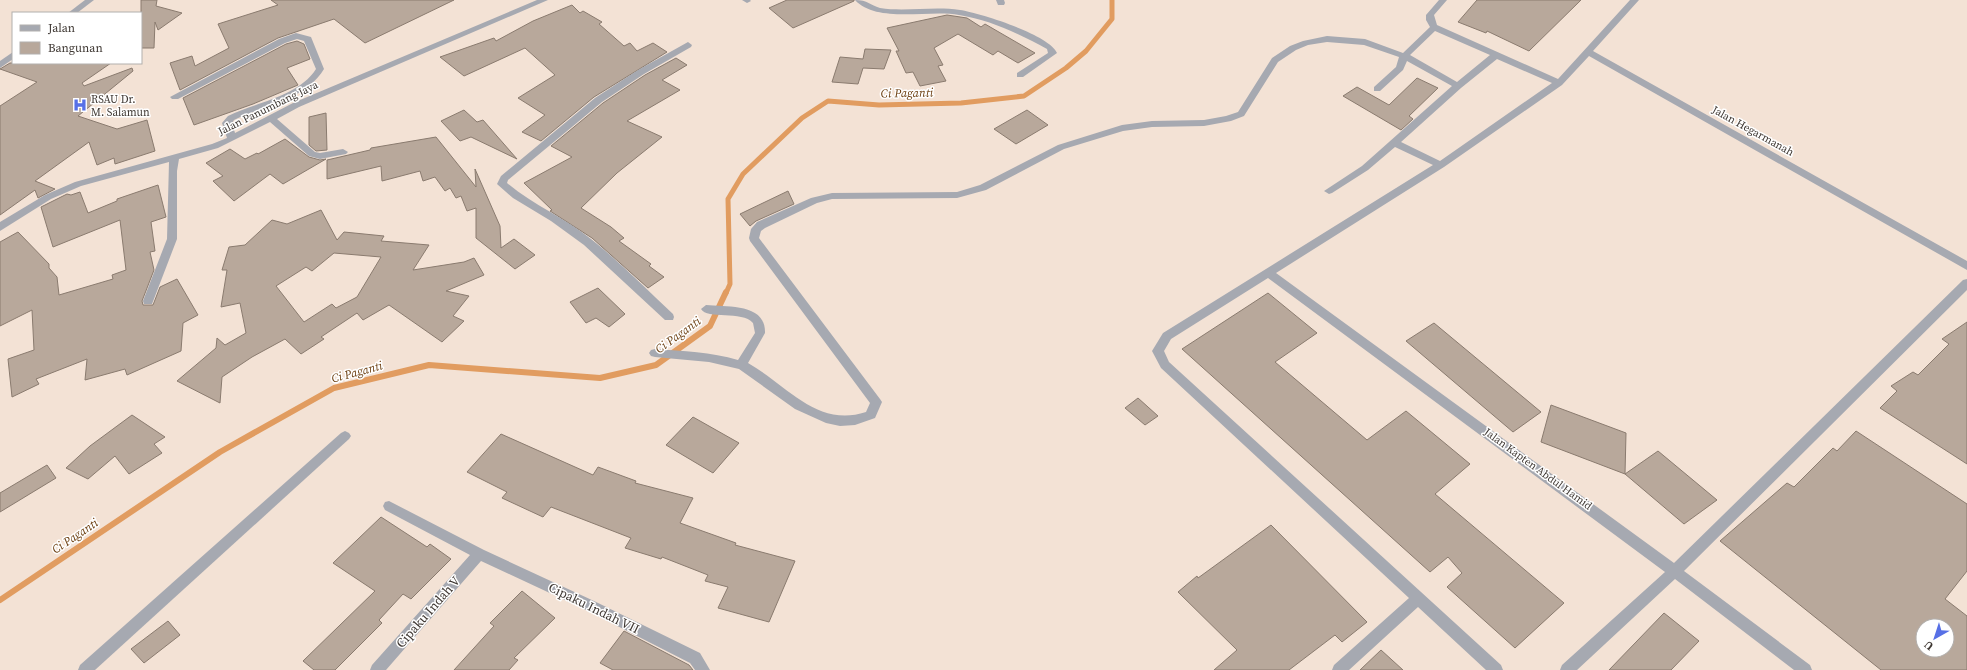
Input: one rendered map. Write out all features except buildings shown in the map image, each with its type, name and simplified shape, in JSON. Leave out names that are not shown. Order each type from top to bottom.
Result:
[{"type":"street","points":[[73,12],[90,0]]},
{"type":"street","name":"Jalan Panumbang Jaya","points":[[0,226],[65,189],[215,146],[232,139],[296,105],[544,0]]},
{"type":"street","points":[[859,0],[878,10],[959,12],[1014,28],[1051,48],[1053,53],[1051,55],[1020,75]]},
{"type":"street","points":[[1443,0],[1430,15],[1430,20],[1434,27],[1559,83]]},
{"type":"street","points":[[1496,670],[1165,365],[1158,351],[1167,336],[1441,165],[1559,83],[1635,0]]},
{"type":"street","points":[[1378,89],[1400,68],[1404,56],[1434,27]]},
{"type":"street","points":[[175,97],[282,41],[296,36],[308,39],[320,69],[317,76],[311,82],[293,92],[232,118],[227,123],[232,139]]},
{"type":"street","points":[[655,353],[687,355],[741,365],[818,417],[835,422],[858,422],[871,415],[876,402],[754,238],[756,229],[761,225],[814,200],[832,196],[957,195],[983,188],[1061,147],[1122,128],[1152,124],[1204,123],[1228,119],[1241,114],[1275,60],[1293,48],[1306,43],[1327,39],[1365,42],[1404,56],[1458,86]]},
{"type":"street","points":[[669,317],[588,242],[555,218],[516,196],[502,184],[510,174],[612,90],[688,45]]},
{"type":"street","name":"Jalan Hegarmanah","points":[[1588,52],[1967,266]]},
{"type":"street","points":[[0,65],[12,56]]},
{"type":"street","points":[[1329,191],[1364,168],[1458,86],[1496,56]]},
{"type":"street","points":[[271,118],[312,154],[320,156],[344,152]]},
{"type":"street","points":[[1394,143],[1441,165]]},
{"type":"street","points":[[148,301],[172,239],[172,171],[174,158]]},
{"type":"street","name":"Jalan Kapten Abdul Hamid","points":[[1268,272],[1610,522],[1804,670]]},
{"type":"street","points":[[1567,670],[1674,572],[1967,283]]},
{"type":"street","points":[[706,309],[731,311],[751,315],[758,322],[761,328],[760,333],[741,365]]},
{"type":"street","points":[[85,670],[345,436]]},
{"type":"street","name":"Cipaku Indah VII","points":[[389,506],[479,554],[588,605],[694,658],[703,670]]},
{"type":"street","name":"Cipaku Indah V","points":[[378,670],[479,554]]},
{"type":"street","points":[[1339,670],[1418,599]]},
{"type":"waterway","name":"Ci Paganti","points":[[726,293],[730,284],[728,199],[743,174],[802,118],[828,101],[879,105],[961,103],[1024,96],[1066,68],[1086,51],[1112,19],[1112,0]]},
{"type":"waterway","name":"Ci Paganti","points":[[0,600],[220,452],[334,388],[429,365],[600,378],[656,365],[710,326],[726,292]]},
{"type":"place","name":"RSAU Dr. M. Salamun","points":[[80,105]]}]
